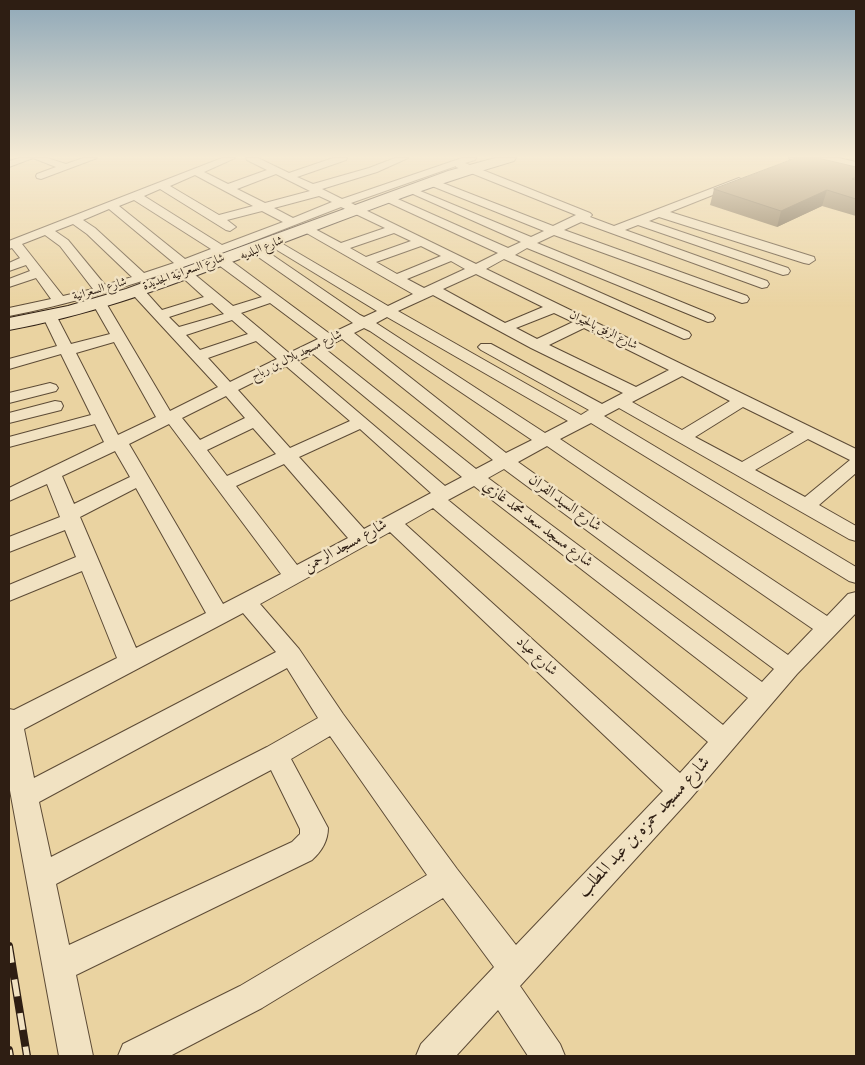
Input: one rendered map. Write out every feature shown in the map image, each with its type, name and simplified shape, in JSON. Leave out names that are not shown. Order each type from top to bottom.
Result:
[{"type":"street","points":[[60,301],[28,260],[12,244],[103,208]]},
{"type":"street","points":[[113,208],[158,243],[214,298],[362,422],[438,497],[724,742]]},
{"type":"street","points":[[154,208],[219,249]]},
{"type":"street","points":[[199,208],[249,238]]},
{"type":"street","points":[[218,219],[261,208]]},
{"type":"street","points":[[265,208],[292,222]]},
{"type":"street","points":[[318,208],[322,210]]},
{"type":"street","name":"شارع السعرانية","points":[[9,312],[60,301],[140,277],[185,270],[219,249],[322,210],[338,208]]},
{"type":"street","name":"شارع السعرانية الجديدة","points":[[9,318],[80,302],[128,287],[344,208]]},
{"type":"street","name":"شارع السعرانية الجديدة","points":[[9,326],[133,293],[345,208]]},
{"type":"street","name":"شارع البلديه","points":[[9,326],[51,319],[140,294],[185,270],[225,263],[350,215],[349,208]]},
{"type":"street","name":"شارع الرفق بالحيوان","points":[[352,208],[856,456]]},
{"type":"street","points":[[408,208],[684,335]]},
{"type":"street","points":[[458,208],[530,243],[708,318]]},
{"type":"street","points":[[496,208],[742,300]]},
{"type":"street","points":[[558,208],[581,218],[762,284]]},
{"type":"street","points":[[573,208],[584,212],[581,218]]},
{"type":"street","points":[[615,230],[671,208]]},
{"type":"street","points":[[660,212],[809,260]]},
{"type":"street","name":"شارع مسجد بلال بن رباح","points":[[9,495],[581,218]]},
{"type":"street","points":[[74,219],[91,231],[140,277]]},
{"type":"street","points":[[638,221],[783,271]]},
{"type":"street","points":[[339,248],[395,229]]},
{"type":"street","points":[[46,230],[64,243],[101,290]]},
{"type":"street","points":[[309,231],[396,279],[429,292],[536,345],[605,408]]},
{"type":"street","points":[[158,243],[194,234]]},
{"type":"street","points":[[666,272],[737,238]]},
{"type":"street","points":[[364,262],[421,242]]},
{"type":"street","points":[[276,244],[389,312],[605,408],[682,437],[856,534]]},
{"type":"street","points":[[258,251],[355,318],[375,328],[546,439],[828,628]]},
{"type":"street","points":[[396,279],[452,256]]},
{"type":"street","points":[[9,267],[28,260]]},
{"type":"street","points":[[225,263],[329,340]]},
{"type":"street","points":[[9,283],[38,273]]},
{"type":"street","points":[[140,294],[228,389],[361,539]]},
{"type":"street","points":[[160,315],[214,298]]},
{"type":"street","points":[[176,333],[271,298]]},
{"type":"street","points":[[101,306],[117,337],[169,418],[197,448],[294,576]]},
{"type":"street","points":[[504,328],[555,307]]},
{"type":"street","points":[[51,319],[68,349],[101,417],[140,479],[218,616]]},
{"type":"street","points":[[536,345],[585,322]]},
{"type":"street","points":[[198,356],[258,334]]},
{"type":"street","points":[[9,364],[117,337]]},
{"type":"street","name":"شارع السيد الفران","points":[[329,340],[505,460],[789,668]]},
{"type":"street","name":"شارع مسجد سعد محمد غازي","points":[[329,340],[474,477],[763,696]]},
{"type":"street","points":[[486,347],[605,408],[856,576]]},
{"type":"street","name":"شارع مسجد الرحمن","points":[[9,721],[130,662],[246,602],[505,460],[682,370]]},
{"type":"street","points":[[9,398],[50,388]]},
{"type":"street","points":[[682,437],[743,400]]},
{"type":"street","points":[[9,418],[55,406]]},
{"type":"street","points":[[9,442],[101,417]]},
{"type":"street","points":[[197,448],[255,420]]},
{"type":"street","points":[[225,484],[362,422]]},
{"type":"street","points":[[742,470],[807,432]]},
{"type":"street","points":[[806,506],[856,464]]},
{"type":"street","points":[[52,474],[130,662]]},
{"type":"street","points":[[9,545],[70,517],[140,479]]},
{"type":"street","name":"شارع عياد","points":[[391,522],[681,791]]},
{"type":"street","points":[[9,593],[88,560]]},
{"type":"street","name":"شارع مسجد حمزه بن عبد المطلب","points":[[433,1056],[681,791],[763,696],[856,600]]},
{"type":"street","points":[[246,602],[290,654],[334,721],[446,879],[507,977],[548,1056]]},
{"type":"street","points":[[24,796],[290,654]]},
{"type":"street","points":[[9,721],[76,1056]]},
{"type":"street","points":[[40,877],[276,755],[334,721]]},
{"type":"street","points":[[58,967],[302,851],[311,843],[315,836],[314,828],[276,755]]},
{"type":"street","points":[[135,1056],[251,997],[446,879]]},
{"type":"building","points":[[771,208],[788,208],[781,211]]},
{"type":"railway","points":[[9,946],[27,1056]]},
{"type":"railway","points":[[9,1050],[10,1056]]}]
